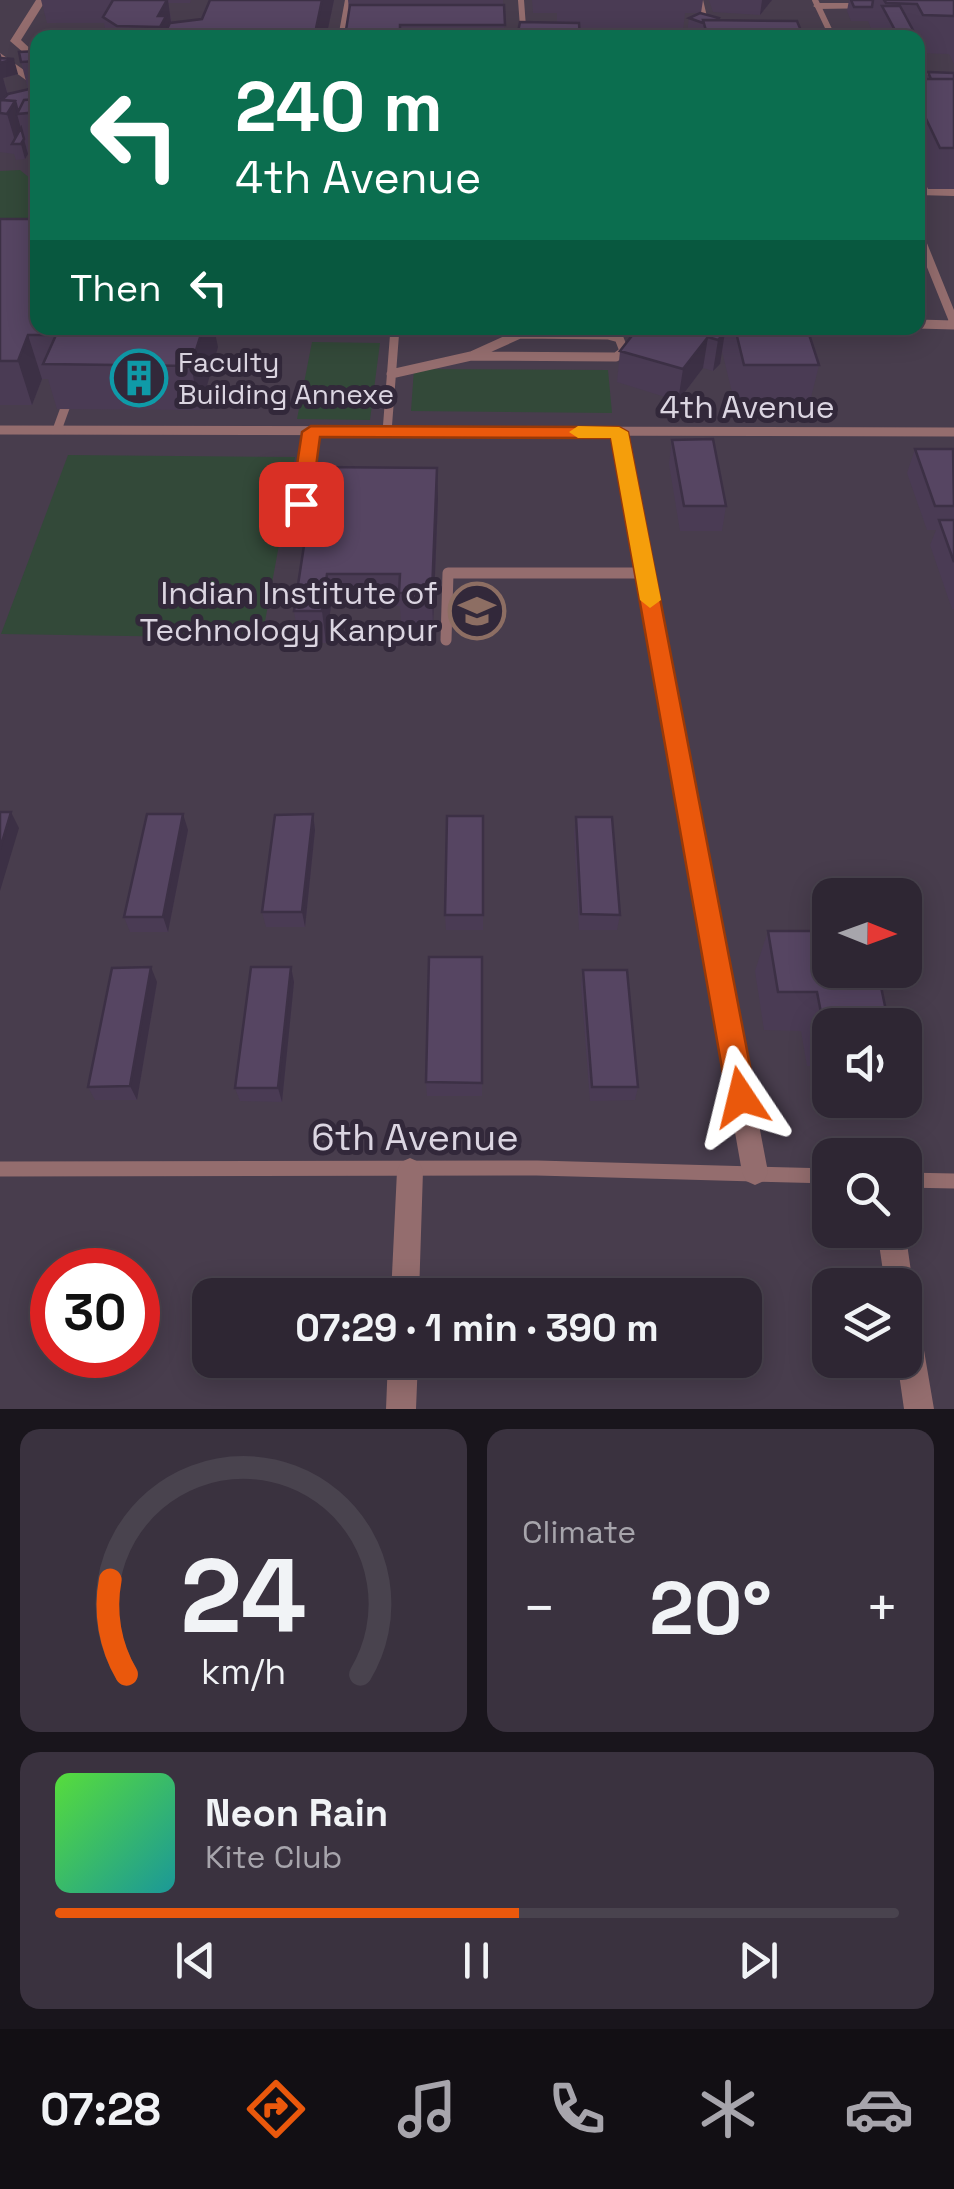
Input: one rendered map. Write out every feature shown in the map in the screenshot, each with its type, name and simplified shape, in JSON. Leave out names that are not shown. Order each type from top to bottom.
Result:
[{"type":"street","points":[[14,41],[42,0]]},
{"type":"street","points":[[817,3],[889,6]]},
{"type":"street","points":[[0,40],[14,41],[30,55]]},
{"type":"street","points":[[0,56],[30,80]]},
{"type":"street","points":[[925,76],[954,76]]},
{"type":"street","points":[[925,191],[954,192]]},
{"type":"street","points":[[619,432],[755,1172]]},
{"type":"street","points":[[406,1278],[410,1171]]},
{"type":"street","points":[[401,1409],[402,1378]]},
{"type":"street","points":[[914,1378],[919,1409]]},
{"type":"lane","points":[[342,30],[348,0]]},
{"type":"lane","points":[[521,0],[523,30]]},
{"type":"lane","points":[[700,0],[704,17],[719,30]]},
{"type":"lane","points":[[817,3],[829,30]]},
{"type":"lane","points":[[925,250],[954,323],[925,324]]},
{"type":"lane","points":[[387,432],[394,335]]},
{"type":"lane","points":[[391,374],[471,356],[518,335]]},
{"type":"lane","points":[[471,356],[616,358],[624,351],[624,343],[608,335]]},
{"type":"lane","points":[[56,430],[70,394]]},
{"type":"lane","name":"4th Avenue","points":[[0,430],[954,432]]},
{"type":"lane","points":[[296,539],[311,432]]},
{"type":"lane","points":[[446,640],[448,573],[646,573]]},
{"type":"lane","name":"6th Avenue","points":[[0,1169],[812,1175]]},
{"type":"lane","points":[[922,1180],[954,1180]]},
{"type":"shaded area","name":"Indian Institute of Technology Kanpur","points":[[0,0],[954,0],[954,1409],[0,1409]]},
{"type":"green space","points":[[20,170],[30,178],[30,228],[0,251],[0,171]]},
{"type":"green space","points":[[267,335],[385,335],[385,337]]},
{"type":"green space","points":[[312,342],[380,343],[370,420],[297,419]]},
{"type":"green space","points":[[414,369],[608,370],[612,413],[411,411]]},
{"type":"green space","points":[[68,455],[295,457],[262,638],[1,634]]},
{"type":"building","points":[[113,0],[167,0],[158,16],[166,16],[160,27],[117,26],[103,17]]},
{"type":"building","points":[[210,0],[322,0],[316,30],[166,30],[170,23],[202,19]]},
{"type":"building","points":[[851,0],[873,0],[872,7],[854,7]]},
{"type":"building","points":[[884,0],[954,0],[954,16],[923,15],[917,4]]},
{"type":"building","points":[[350,5],[504,5],[505,25],[400,25],[400,30],[346,30]]},
{"type":"building","points":[[882,6],[900,6],[913,30],[895,30]]},
{"type":"building","points":[[700,13],[719,18],[703,23],[689,18]]},
{"type":"building","points":[[703,20],[797,21],[801,30],[706,30]]},
{"type":"building","points":[[520,22],[579,23],[579,30],[518,30]]},
{"type":"building","points":[[30,51],[30,61],[21,62],[19,52]]},
{"type":"building","points":[[928,72],[954,73],[954,79],[931,79]]},
{"type":"building","points":[[925,79],[954,79],[954,148],[940,148],[925,117]]},
{"type":"building","points":[[30,89],[30,100],[24,100],[18,112],[15,101],[2,100],[8,94]]},
{"type":"building","points":[[0,100],[15,101],[7,114],[0,113]]},
{"type":"building","points":[[24,100],[30,100],[30,113],[17,114]]},
{"type":"building","points":[[21,128],[24,139],[21,144],[12,144]]},
{"type":"building","points":[[0,219],[30,219],[30,335],[18,361],[0,361]]},
{"type":"building","points":[[56,335],[201,335],[191,366],[43,364]]},
{"type":"building","points":[[633,335],[722,335],[718,340],[708,337],[683,369],[620,351]]},
{"type":"building","points":[[737,335],[809,335],[819,365],[744,365]]},
{"type":"building","points":[[713,439],[726,506],[684,506],[672,440]]},
{"type":"building","points":[[915,449],[953,449],[954,506],[935,506]]},
{"type":"building","points":[[316,467],[437,468],[432,593],[399,593],[400,574],[327,574],[322,611],[294,611]]},
{"type":"building","points":[[939,520],[954,520],[954,562]]},
{"type":"building","points":[[0,812],[11,812],[0,849]]},
{"type":"building","points":[[147,814],[183,814],[163,917],[124,917]]},
{"type":"building","points":[[313,814],[302,912],[262,912],[275,815]]},
{"type":"building","points":[[447,816],[483,816],[483,915],[445,915]]},
{"type":"building","points":[[576,817],[612,817],[620,915],[581,914]]},
{"type":"building","points":[[768,931],[812,931],[812,988],[881,988],[885,1008],[820,1008],[817,992],[778,992]]},
{"type":"building","points":[[429,957],[482,957],[482,1083],[426,1082]]},
{"type":"building","points":[[151,967],[130,1086],[88,1087],[112,968]]},
{"type":"building","points":[[251,967],[291,967],[278,1088],[235,1088]]},
{"type":"building","points":[[583,970],[627,970],[638,1087],[592,1087]]},
{"type":"slow traffic","points":[[578,432],[619,432],[650,600]]},
{"type":"place","name":"Faculty Building Annexe","points":[[139,378]]},
{"type":"place","name":"Indian Institute of Technology Kanpur","points":[[477,611]]},
{"type":"route","points":[[301,504],[311,432],[619,432],[741,1097]]}]
